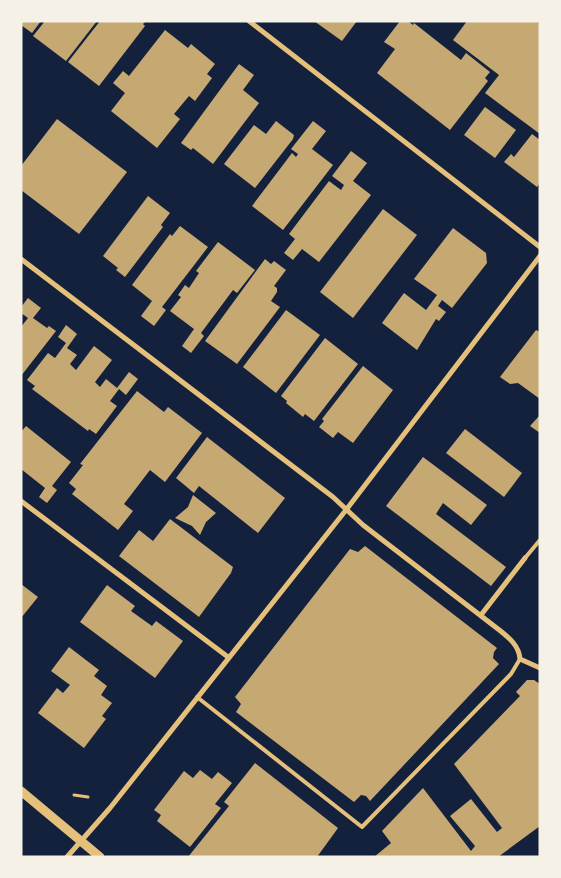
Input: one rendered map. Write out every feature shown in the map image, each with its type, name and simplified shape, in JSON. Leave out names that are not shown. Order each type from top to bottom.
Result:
[{"type":"street","points":[[249,21],[540,247]]},
{"type":"street","points":[[67,857],[346,510],[540,256]]},
{"type":"street","points":[[21,259],[332,497],[363,525],[481,615],[514,643],[520,660],[540,668]]},
{"type":"street","points":[[21,501],[228,657]]},
{"type":"street","points":[[481,615],[525,558]]},
{"type":"street","points":[[21,791],[100,857]]},
{"type":"lane","points":[[525,558],[540,540]]},
{"type":"lane","points":[[196,696],[362,827],[511,674],[520,660]]},
{"type":"path","points":[[74,795],[88,797]]},
{"type":"building","points":[[21,21],[41,21],[32,33],[21,25]]},
{"type":"building","points":[[45,21],[97,21],[66,61],[33,36]]},
{"type":"building","points":[[100,21],[146,21],[143,24],[145,26],[99,86],[68,62]]},
{"type":"building","points":[[314,21],[357,21],[342,41]]},
{"type":"building","points":[[400,21],[408,21],[413,25],[414,23],[461,60],[466,53],[490,72],[485,78],[488,81],[450,130],[377,73],[395,49],[384,42]]},
{"type":"building","points":[[467,21],[537,21],[540,25],[540,134],[485,93],[499,75],[453,40]]},
{"type":"building","points":[[165,30],[188,48],[191,44],[215,64],[207,74],[212,78],[195,101],[189,96],[174,114],[180,119],[157,148],[111,111],[125,93],[113,83],[123,71],[129,76]]},
{"type":"building","points":[[239,64],[254,75],[243,90],[259,103],[213,164],[193,148],[191,150],[181,143]]},
{"type":"building","points":[[485,107],[516,130],[495,158],[464,135]]},
{"type":"building","points":[[57,119],[127,172],[79,234],[21,190],[21,166]]},
{"type":"building","points":[[276,121],[294,135],[293,139],[255,188],[224,164],[254,125],[266,134]]},
{"type":"building","points":[[313,121],[326,131],[312,149],[333,165],[283,230],[252,206],[292,153],[296,157],[298,154],[291,149]]},
{"type":"building","points":[[532,134],[540,140],[540,183],[537,187],[504,162],[511,154],[514,157]]},
{"type":"building","points":[[351,151],[367,163],[353,181],[371,195],[319,262],[302,249],[293,260],[284,253],[295,239],[289,234],[329,181],[341,190],[344,185],[332,176]]},
{"type":"building","points":[[148,196],[170,213],[161,225],[163,227],[125,277],[116,270],[118,268],[103,256]]},
{"type":"building","points":[[383,209],[417,235],[353,318],[320,292]]},
{"type":"building","points":[[180,226],[208,247],[162,307],[166,310],[154,326],[141,316],[152,301],[132,285],[170,234],[172,236]]},
{"type":"building","points":[[453,228],[486,253],[487,263],[452,308],[442,300],[438,306],[446,312],[439,321],[436,319],[417,350],[382,323],[404,293],[426,310],[437,295],[414,279]]},
{"type":"building","points":[[218,242],[255,270],[237,293],[233,290],[201,333],[204,336],[191,353],[182,346],[194,329],[170,311],[181,297],[178,295],[185,285],[189,288],[199,273],[196,271]]},
{"type":"building","points":[[265,259],[271,264],[274,261],[286,270],[274,286],[277,288],[277,292],[271,301],[280,307],[237,364],[205,341]]},
{"type":"building","points":[[28,298],[41,308],[33,318],[47,328],[49,326],[56,331],[21,376],[21,327],[28,318],[21,313],[21,307]]},
{"type":"building","points":[[286,310],[320,335],[276,393],[243,367]]},
{"type":"building","points":[[66,325],[77,334],[67,348],[77,355],[70,364],[76,370],[94,346],[112,360],[95,382],[100,387],[106,379],[117,388],[129,372],[138,379],[126,395],[119,389],[110,401],[117,406],[96,434],[89,429],[88,431],[32,389],[35,386],[27,380],[48,353],[55,358],[66,343],[58,337]]},
{"type":"building","points":[[536,330],[540,332],[540,399],[518,383],[510,384],[500,377]]},
{"type":"building","points":[[325,338],[358,364],[314,421],[305,414],[303,417],[286,403],[287,401],[281,396]]},
{"type":"building","points":[[363,366],[393,390],[353,443],[338,432],[333,438],[319,427],[324,421],[322,419]]},
{"type":"building","points":[[137,391],[164,412],[168,407],[202,433],[165,482],[150,470],[124,504],[133,511],[118,530],[72,494],[76,489],[69,483],[83,465],[80,464]]},
{"type":"building","points":[[540,415],[540,433],[530,426]]},
{"type":"building","points":[[26,426],[71,462],[52,486],[57,490],[47,503],[39,497],[45,488],[21,469],[21,432]]},
{"type":"building","points":[[465,429],[522,473],[504,497],[446,453]]},
{"type":"building","points":[[207,437],[285,498],[258,533],[199,486],[194,493],[176,478]]},
{"type":"building","points":[[423,457],[487,505],[471,525],[443,503],[436,514],[506,567],[491,586],[386,506]]},
{"type":"building","points":[[193,495],[216,513],[206,522],[200,535],[192,526],[175,518],[188,507]]},
{"type":"building","points":[[170,519],[233,567],[231,573],[199,617],[119,556],[139,530],[153,541]]},
{"type":"building","points":[[365,546],[497,648],[493,658],[499,664],[370,801],[366,796],[361,795],[354,802],[236,712],[241,704],[235,697],[350,549],[358,552]]},
{"type":"building","points":[[21,584],[38,597],[21,618]]},
{"type":"building","points":[[107,585],[135,606],[131,611],[152,626],[156,621],[183,641],[155,678],[80,622]]},
{"type":"building","points":[[69,647],[99,670],[94,676],[107,686],[101,695],[112,703],[102,716],[106,719],[84,748],[38,713],[57,688],[63,693],[70,685],[51,671]]},
{"type":"building","points":[[527,680],[534,680],[540,684],[540,826],[498,857],[374,857],[391,843],[382,831],[423,788],[471,851],[475,846],[450,816],[471,799],[497,832],[502,828],[454,764],[520,696],[516,692]]},
{"type":"building","points":[[255,763],[338,828],[317,857],[188,857],[229,806],[224,802]]},
{"type":"building","points":[[200,770],[212,779],[218,772],[232,783],[215,804],[221,808],[190,847],[157,821],[161,815],[154,810],[184,771],[193,778]]}]
